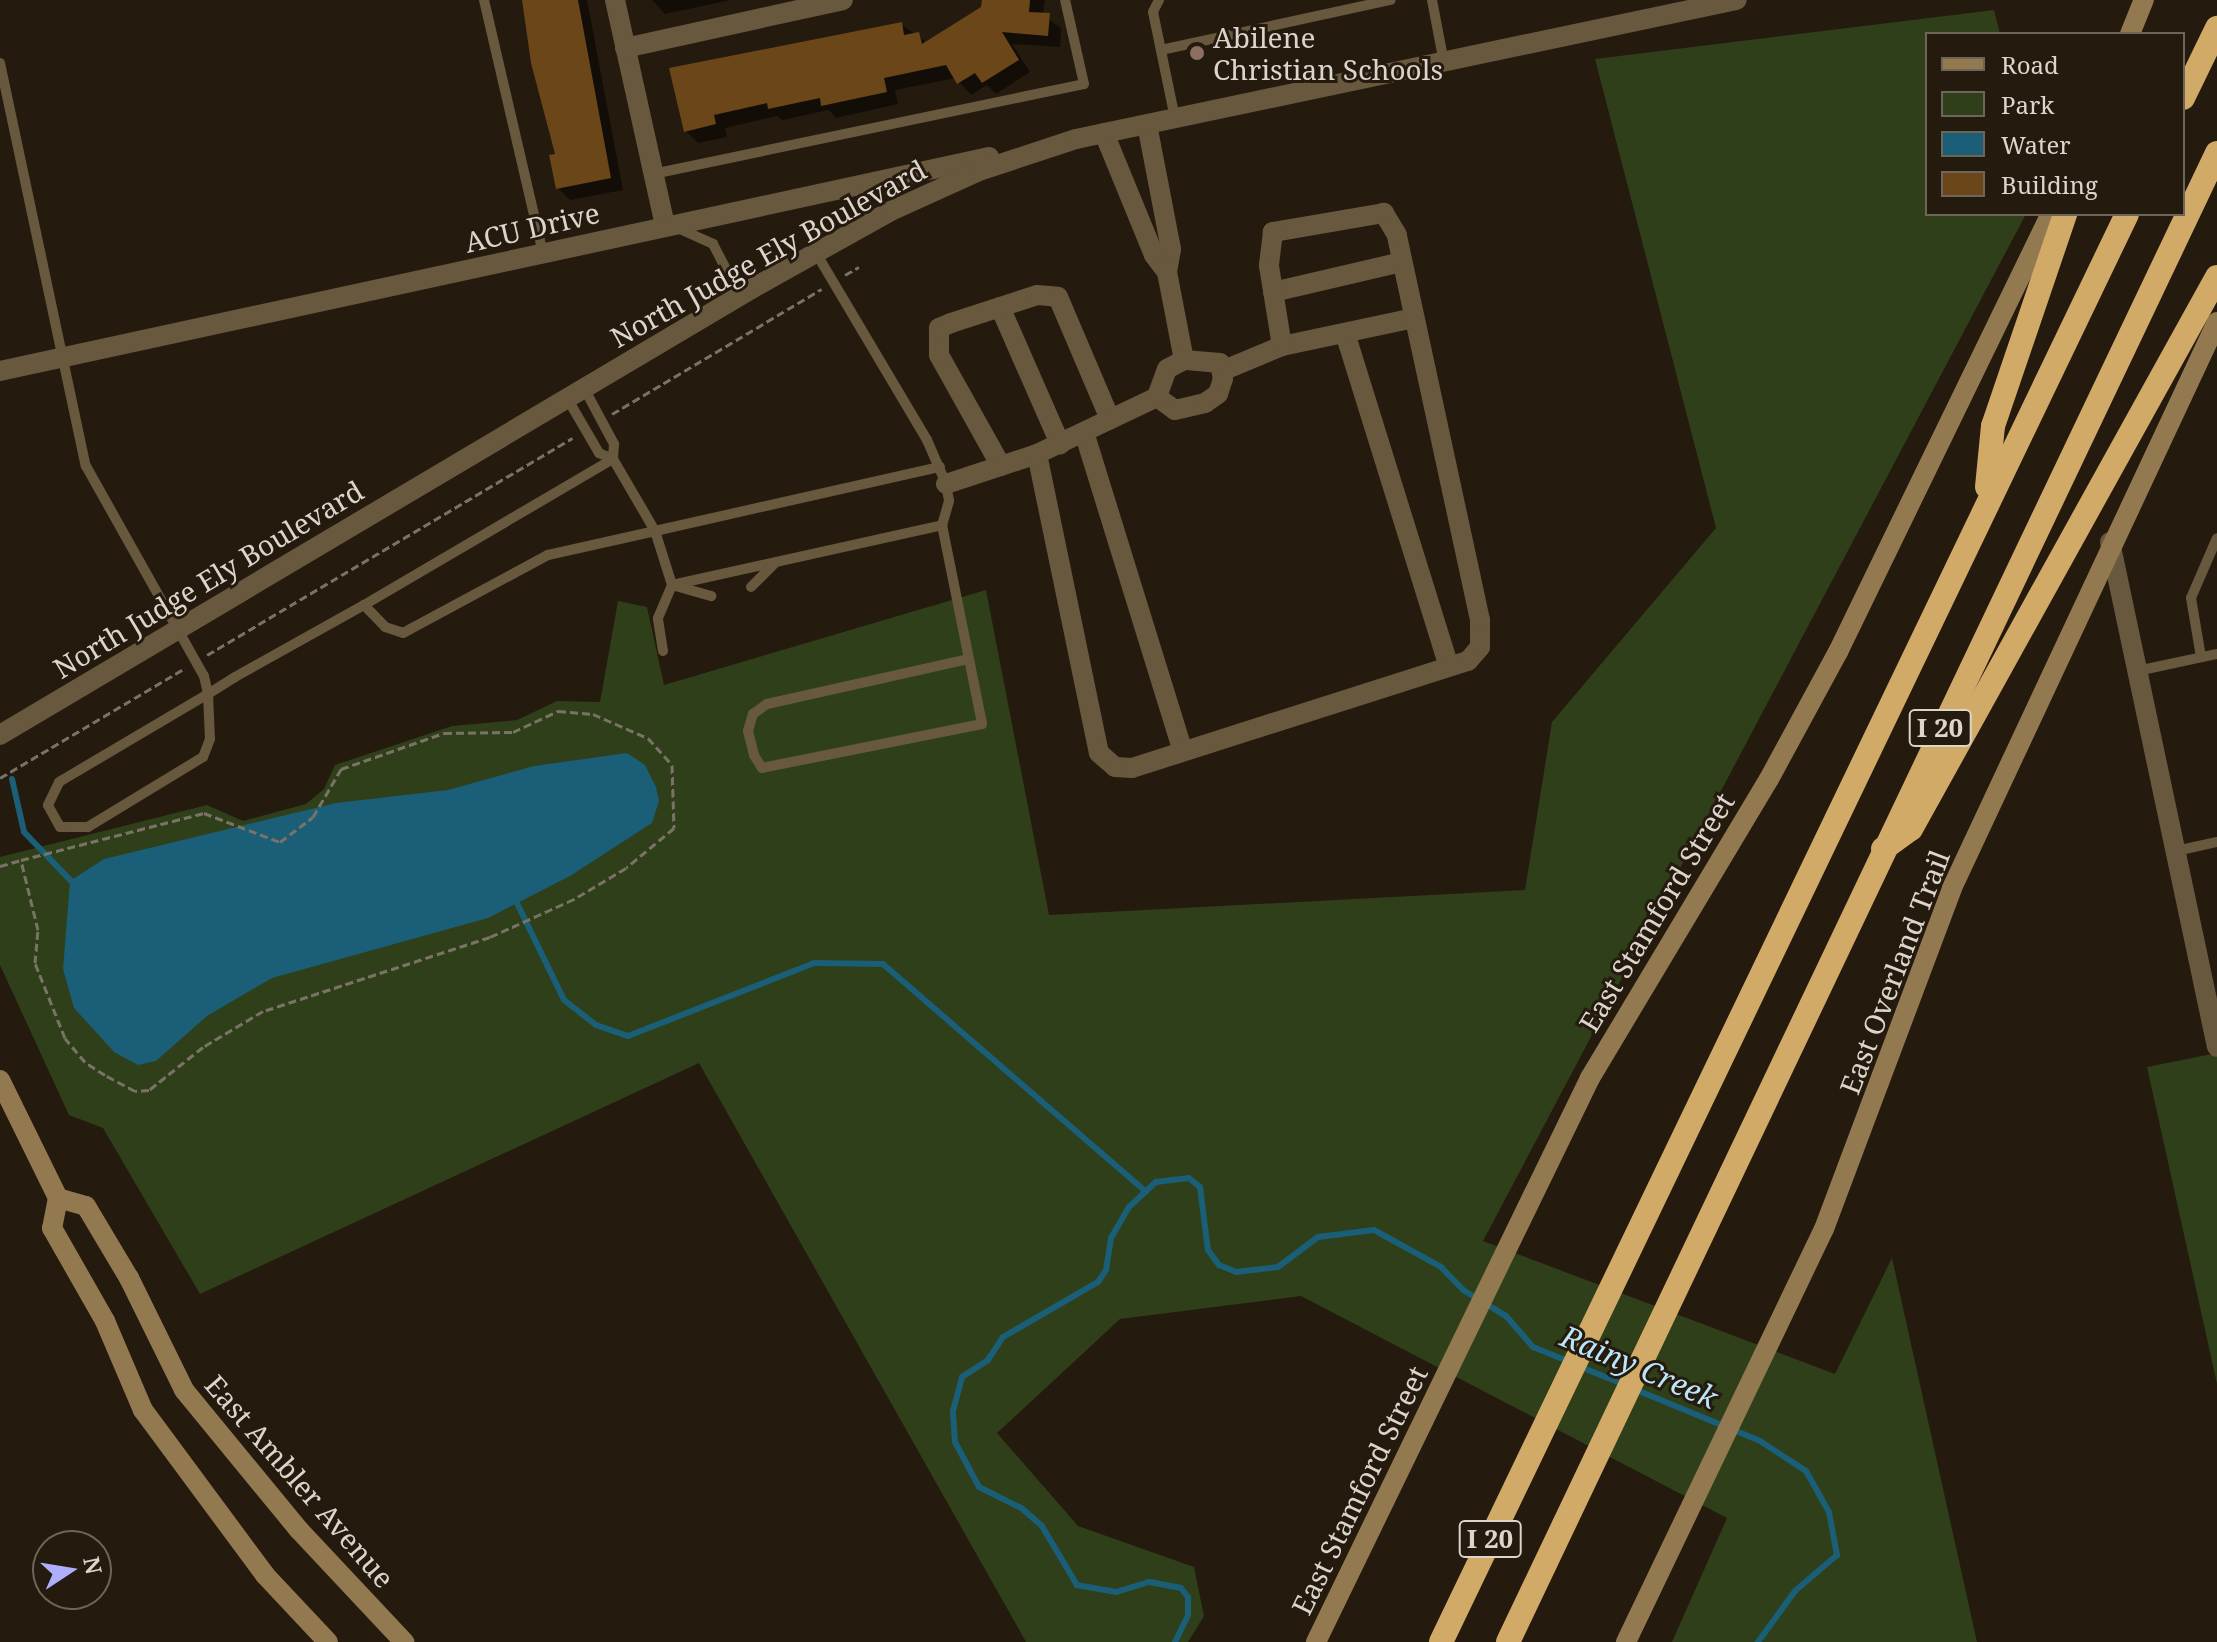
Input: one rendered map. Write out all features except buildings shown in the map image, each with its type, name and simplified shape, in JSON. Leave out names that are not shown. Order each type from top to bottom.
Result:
[{"type":"highway","points":[[2185,94],[2217,28]]},
{"type":"highway","name":"I 20","points":[[1508,1642],[2217,153]]},
{"type":"highway","points":[[1985,505],[1993,426],[2064,216]]},
{"type":"highway","name":"I 20","points":[[1441,1642],[1612,1279],[2126,216]]},
{"type":"highway","points":[[1882,851],[1911,829],[2217,277]]},
{"type":"main road","points":[[2131,32],[2144,0]]},
{"type":"main road","name":"East Stamford Street","points":[[1316,1642],[1597,1065],[1769,779],[1838,652],[2050,216]]},
{"type":"main road","name":"East Overland Trail","points":[[1626,1642],[1764,1355],[1862,1136],[1952,888],[2110,542],[2217,322]]},
{"type":"main road","points":[[0,1080],[58,1198],[52,1228],[105,1321],[143,1410],[236,1540],[328,1642]]},
{"type":"main road","name":"East Ambler Avenue","points":[[58,1198],[86,1206],[129,1278],[184,1390],[299,1530],[404,1642]]},
{"type":"street","points":[[615,0],[665,226]]},
{"type":"street","points":[[625,48],[843,0]]},
{"type":"street","name":"North Judge Ely Boulevard","points":[[2,734],[740,296],[816,253],[966,177],[1076,139],[1737,0]]},
{"type":"street","points":[[1147,124],[1171,249],[1167,272],[1184,360]]},
{"type":"street","points":[[1104,133],[1154,255],[1167,272]]},
{"type":"street","name":"ACU Drive","points":[[0,371],[1076,139]]},
{"type":"street","points":[[1037,454],[1099,753],[1115,767],[1132,768],[1468,661],[1480,647],[1480,620],[1402,262],[1393,224],[1384,213],[1273,232],[1268,245],[1282,346]]},
{"type":"street","points":[[1273,292],[1402,262]]},
{"type":"street","points":[[1001,466],[935,339],[939,328],[1050,293],[1058,297],[1110,419]]},
{"type":"street","points":[[1000,307],[1060,444]]},
{"type":"street","points":[[1222,371],[1282,346],[1414,318]]},
{"type":"street","points":[[1345,333],[1449,666]]},
{"type":"street","points":[[943,476],[1001,466],[1060,444],[1157,397],[1167,369],[1184,360],[1220,363],[1222,371],[1218,394],[1205,403],[1175,410],[1157,397]]},
{"type":"street","points":[[1084,432],[1183,751]]},
{"type":"street","points":[[2110,542],[2214,1014],[2217,1047]]},
{"type":"lane","points":[[484,0],[543,253]]},
{"type":"lane","points":[[653,174],[1084,84],[1065,0]]},
{"type":"lane","points":[[1159,0],[1153,12],[1175,118]]},
{"type":"lane","points":[[1161,50],[1391,0]]},
{"type":"lane","points":[[1432,0],[1444,63]]},
{"type":"lane","points":[[1,70],[62,358],[92,483],[204,676],[208,694],[210,739],[203,757],[88,827],[69,831],[52,818],[50,793],[59,782],[208,694],[613,459]]},
{"type":"lane","points":[[665,226],[697,232],[713,244],[740,296]]},
{"type":"lane","points":[[816,253],[943,476],[949,501],[942,525],[982,724],[762,768],[754,755],[748,731],[753,714],[767,704],[968,659]]},
{"type":"lane","points":[[576,393],[599,453],[613,459]]},
{"type":"lane","points":[[576,393],[614,444],[613,459],[655,531],[672,585],[658,618],[663,651]]},
{"type":"lane","points":[[364,605],[393,632],[413,630],[548,555],[655,531],[943,476]]},
{"type":"lane","points":[[672,585],[942,525]]},
{"type":"lane","points":[[2201,657],[2191,598],[2217,538]]},
{"type":"lane","points":[[751,587],[776,562]]},
{"type":"lane","points":[[672,585],[711,596]]},
{"type":"lane","points":[[2137,671],[2217,654]]},
{"type":"lane","points":[[2176,851],[2217,842]]},
{"type":"path","points":[[845,275],[859,267]]},
{"type":"path","points":[[609,416],[822,289]]},
{"type":"path","points":[[207,655],[577,435]]},
{"type":"path","points":[[0,778],[183,670]]},
{"type":"path","points":[[0,866],[21,860],[61,850],[210,815],[280,842],[313,817],[341,769],[444,733],[513,732],[555,712],[593,714],[648,738],[674,772],[677,822],[670,835],[637,860],[517,926],[413,965],[283,1002],[203,1047],[155,1086],[135,1091],[85,1062],[65,1038],[35,963],[38,930],[21,860]]},
{"type":"green space","points":[[1994,10],[2000,32],[1925,32],[1925,216],[2025,216],[1483,1241],[1835,1374],[1892,1258],[1977,1642],[1672,1642],[1727,1518],[1301,1296],[1120,1319],[997,1433],[1078,1526],[1194,1567],[1204,1616],[1188,1642],[1026,1642],[699,1063],[200,1294],[103,1128],[69,1115],[0,965],[0,857],[207,805],[243,821],[306,804],[324,789],[335,765],[452,726],[517,720],[557,701],[600,702],[618,601],[647,607],[664,685],[986,590],[1049,915],[1525,890],[1552,722],[1716,528],[1595,59]]},
{"type":"green space","points":[[2217,1053],[2217,1384],[2147,1067]]},
{"type":"water","points":[[627,753],[645,765],[656,787],[659,801],[652,823],[570,876],[488,918],[272,978],[207,1016],[156,1061],[138,1065],[114,1052],[74,1008],[63,969],[70,881],[104,859],[336,803],[448,790],[534,766]]},
{"type":"waterway","points":[[12,779],[24,832],[75,885]]},
{"type":"waterway","points":[[514,897],[564,1000],[596,1025],[628,1036],[814,963],[883,964],[1146,1192]]},
{"type":"waterway","name":"Rainy Creek","points":[[1175,1642],[1188,1615],[1188,1597],[1181,1588],[1149,1582],[1116,1592],[1077,1585],[1042,1526],[1021,1508],[979,1487],[955,1442],[953,1411],[962,1377],[988,1360],[1003,1337],[1098,1282],[1106,1270],[1111,1238],[1129,1207],[1156,1182],[1189,1178],[1200,1187],[1208,1250],[1219,1265],[1236,1272],[1278,1267],[1318,1237],[1374,1230],[1441,1267],[1463,1290],[1506,1316],[1533,1347],[1568,1361]]},
{"type":"waterway","name":"Rainy Creek","points":[[1578,1366],[1623,1384]]},
{"type":"waterway","name":"Rainy Creek","points":[[1634,1389],[1760,1441],[1806,1471],[1829,1512],[1837,1555],[1795,1591],[1758,1642]]},
{"type":"place","name":"Abilene Christian Schools","points":[[1197,53]]}]
